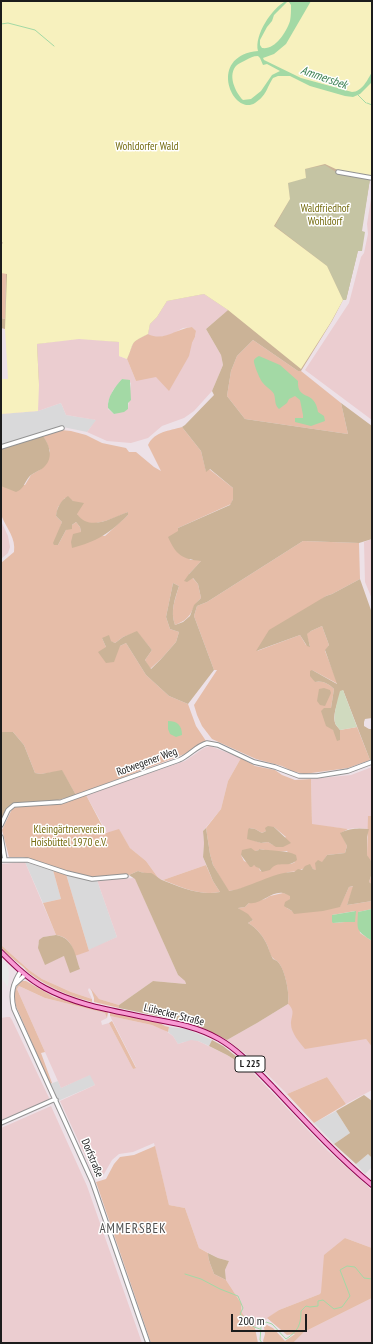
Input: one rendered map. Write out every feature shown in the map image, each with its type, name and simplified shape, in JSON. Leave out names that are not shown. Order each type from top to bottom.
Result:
[{"type":"main road","name":"Lübecker Straße","points":[[1,952],[25,975],[44,988],[72,1000],[110,1010],[191,1027],[230,1046],[340,1158],[372,1185]]},
{"type":"street","points":[[338,172],[372,178]]},
{"type":"street","points":[[1,446],[62,428]]},
{"type":"street","name":"Rotwegener Weg","points":[[1,825],[8,810],[14,805],[61,802],[179,760],[207,742],[213,743],[254,762],[299,776],[317,776],[348,771],[372,762]]},
{"type":"street","points":[[1,837],[3,860],[28,860],[67,873],[92,879],[126,876]]},
{"type":"street","name":"Dorfstraße","points":[[21,971],[15,980],[12,995],[15,1011],[94,1186],[148,1343]]},
{"type":"street","points":[[14,985],[25,975]]},
{"type":"street","points":[[1,1123],[56,1100]]},
{"type":"shaded area","points":[[286,1],[311,1],[286,44],[274,54],[263,58],[264,60],[301,78],[352,92],[362,88],[372,72],[372,82],[360,94],[353,97],[310,86],[290,76],[278,76],[273,78],[264,94],[255,103],[247,105],[239,101],[233,94],[229,84],[228,73],[232,63],[242,55],[258,51],[257,45],[261,30],[270,16]],"holes":[[[287,2],[291,5],[291,13],[286,31],[276,44],[267,48],[262,48],[260,45],[260,40],[267,27],[272,21],[274,15]],[[258,56],[263,65],[267,64],[280,71],[272,75],[261,91],[251,99],[243,100],[233,83],[232,78],[234,69],[237,65],[252,57]]]},
{"type":"shaded area","points":[[372,192],[372,420],[305,370],[349,303],[368,234],[367,224]]},
{"type":"shaded area","points":[[204,294],[228,310],[206,329],[221,355],[223,365],[212,391],[194,411],[184,418],[162,426],[148,438],[131,443],[107,441],[87,432],[96,420],[66,415],[61,403],[38,411],[1,414],[1,393],[8,381],[37,344],[79,338],[119,342],[119,356],[127,359],[136,381],[192,343],[196,332],[192,327],[183,328],[170,335],[155,338],[148,334],[150,324],[157,317],[167,301]],"holes":[[[122,379],[131,383],[128,409],[114,414],[108,409],[108,402],[113,390]]]},
{"type":"shaded area","points":[[259,356],[280,365],[298,381],[300,391],[313,400],[318,412],[324,416],[325,421],[311,426],[295,422],[295,418],[303,418],[303,415],[300,400],[295,396],[289,399],[287,403],[279,409],[276,404],[274,394],[263,383],[257,372],[254,360]]},
{"type":"shaded area","points":[[122,379],[130,380],[131,400],[128,403],[128,409],[124,412],[114,414],[108,408],[108,404],[110,396]]},
{"type":"shaded area","points":[[61,403],[66,415],[97,420],[87,432],[63,427],[1,445],[1,414],[38,411]]},
{"type":"shaded area","points":[[1,521],[8,536],[10,547],[8,553],[1,559]]},
{"type":"shaded area","points":[[372,539],[372,599],[365,582],[364,542]]},
{"type":"shaded area","points":[[343,690],[357,727],[340,730],[335,722],[335,713],[340,691]]},
{"type":"shaded area","points":[[168,721],[174,722],[180,726],[182,735],[176,737],[170,734],[168,729]]},
{"type":"shaded area","points":[[210,746],[241,758],[228,781],[221,809],[203,831],[203,857],[206,865],[163,880],[159,879],[146,861],[130,848],[119,830],[107,833],[86,795],[185,761],[204,748]]},
{"type":"shaded area","points":[[372,767],[372,816],[368,816],[369,829],[348,829],[312,825],[311,779],[351,775]]},
{"type":"shaded area","points":[[25,862],[53,870],[61,899],[43,903]]},
{"type":"shaded area","points":[[25,862],[56,935],[43,937],[38,944],[45,964],[64,956],[80,969],[75,956],[117,937],[97,880],[135,878],[178,975],[185,981],[186,984],[153,981],[119,1005],[99,999],[89,988],[88,990],[92,999],[71,992],[42,979],[29,970],[1,945],[1,864]]},
{"type":"shaded area","points":[[66,874],[88,880],[97,880],[117,937],[89,951]]},
{"type":"shaded area","points":[[372,909],[372,941],[359,930],[358,912]]},
{"type":"shaded area","points":[[356,911],[355,922],[332,922],[332,915]]},
{"type":"shaded area","points":[[4,961],[8,967],[9,973],[8,987],[1,975],[1,964]]},
{"type":"shaded area","points":[[19,986],[45,998],[105,1013],[107,1018],[101,1021],[102,1025],[109,1023],[133,1069],[136,1067],[110,1016],[152,1025],[163,1029],[173,1036],[178,1044],[191,1040],[198,1041],[227,1055],[239,1063],[242,1061],[327,1150],[372,1190],[372,1248],[345,1238],[320,1294],[279,1310],[255,1328],[247,1321],[241,1311],[241,1303],[226,1280],[225,1270],[229,1261],[218,1258],[199,1248],[185,1208],[169,1205],[154,1143],[133,1152],[119,1154],[112,1160],[104,1174],[95,1177],[60,1101],[95,1085],[90,1075],[61,1088],[17,989]]},
{"type":"shaded area","points":[[288,1004],[292,1007],[294,1013],[291,1025],[366,1039],[372,1047],[372,1090],[346,1104],[327,1077],[287,1094],[251,1058],[227,1040]]},
{"type":"shaded area","points":[[10,1017],[12,1020],[50,1100],[1,1121],[1,1018]]},
{"type":"shaded area","points":[[169,1027],[187,1029],[212,1040],[209,1046],[198,1041],[178,1044],[173,1036],[168,1032]]},
{"type":"shaded area","points":[[91,1074],[95,1085],[58,1101],[50,1084],[58,1081],[61,1088]]},
{"type":"shaded area","points":[[51,1106],[87,1186],[142,1343],[1,1343],[1,1128]]},
{"type":"shaded area","points":[[336,1111],[350,1133],[334,1144],[314,1123]]},
{"type":"shaded area","points":[[368,1154],[372,1158],[372,1167],[365,1174],[356,1164]]},
{"type":"shaded area","points":[[372,1298],[372,1343],[293,1343],[304,1332]]},
{"type":"green space","name":"Wohldorfer Wald","points":[[1,1],[370,179],[358,250],[346,300],[343,300],[332,321],[301,371],[298,371],[253,340],[237,356],[231,371],[227,396],[245,419],[348,434],[341,403],[372,426],[372,539],[359,543],[303,541],[207,602],[197,606],[194,616],[214,670],[188,704],[169,696],[146,675],[126,643],[120,646],[114,662],[106,663],[98,652],[106,647],[102,638],[109,635],[111,641],[115,643],[123,637],[137,631],[152,650],[145,660],[151,669],[176,642],[179,632],[170,629],[166,617],[173,583],[179,586],[173,610],[175,625],[183,622],[190,616],[194,605],[201,598],[198,584],[193,578],[187,582],[184,581],[201,561],[189,559],[180,555],[168,537],[178,531],[178,528],[230,505],[233,499],[233,488],[210,469],[206,472],[201,451],[182,427],[214,395],[212,391],[223,365],[221,355],[206,329],[228,310],[204,294],[167,301],[157,317],[150,324],[148,334],[133,344],[127,359],[119,342],[79,338],[37,344],[39,385],[32,336],[1,328],[1,318],[5,319],[6,274],[41,274],[4,246],[1,241]]},
{"type":"green space","name":"Wohldorfer Wald","points":[[1,1],[372,1],[372,176],[340,171],[325,164],[305,169],[306,178],[288,183],[290,199],[274,226],[327,266],[343,300],[301,369],[228,310],[204,294],[167,301],[157,317],[150,324],[148,334],[133,344],[127,359],[119,356],[119,342],[79,339],[37,344],[39,385],[38,411],[1,414],[1,379],[8,379],[5,329],[7,274],[1,273],[1,245],[3,243],[1,241]]},
{"type":"green space","name":"Waldfriedhof Wohldorf","points":[[325,165],[339,174],[370,179],[362,231],[365,232],[362,251],[358,251],[346,300],[343,300],[327,266],[275,226],[290,199],[288,183],[306,177],[305,169]]},
{"type":"green space","points":[[2,243],[41,274],[6,275],[5,319],[1,318]]},
{"type":"green space","points":[[192,327],[196,331],[189,356],[169,391],[156,377],[136,381],[127,359],[134,341],[148,334],[159,337]]},
{"type":"green space","points":[[253,340],[298,371],[301,371],[341,403],[348,434],[245,419],[227,396],[231,371],[237,356]]},
{"type":"green space","points":[[182,427],[201,451],[206,471],[209,469],[233,488],[233,499],[231,504],[178,528],[190,560],[202,560],[189,574],[198,584],[201,598],[189,616],[175,625],[173,610],[179,586],[173,583],[166,617],[170,629],[179,632],[176,642],[150,669],[145,660],[152,650],[137,632],[123,637],[115,643],[102,638],[106,647],[120,646],[126,643],[146,675],[169,696],[188,704],[196,726],[206,741],[190,752],[76,795],[62,771],[41,774],[35,773],[24,745],[13,732],[1,732],[1,563],[14,552],[14,542],[1,514],[1,486],[25,485],[31,475],[41,469],[50,451],[42,435],[61,430],[86,435],[102,443],[126,448],[129,452],[136,452],[161,471],[148,445],[158,434]],"holes":[[[65,498],[73,501],[80,519],[84,522],[103,522],[128,512],[128,515],[105,536],[81,532],[80,527],[76,522],[66,530],[58,545],[58,534],[62,522],[56,516],[58,507]]]},
{"type":"green space","points":[[42,435],[50,450],[48,462],[45,466],[31,475],[19,491],[16,492],[1,486],[1,447]]},
{"type":"green space","points":[[68,496],[73,501],[84,503],[77,514],[88,522],[101,522],[128,512],[128,515],[115,527],[96,540],[72,548],[71,542],[73,534],[81,532],[80,527],[76,522],[72,525],[72,529],[66,530],[58,545],[54,545],[53,543],[62,522],[56,516],[57,510],[61,502]]},
{"type":"green space","points":[[303,541],[359,543],[360,579],[326,596],[257,651],[300,635],[306,645],[310,646],[306,634],[322,626],[329,645],[325,651],[338,684],[312,670],[315,682],[325,683],[334,689],[331,708],[324,708],[333,730],[340,739],[340,730],[357,727],[370,760],[348,768],[304,774],[256,759],[212,739],[202,726],[194,705],[217,670],[214,670],[194,616],[197,606],[207,602]]},
{"type":"green space","points":[[360,579],[372,613],[372,718],[365,719],[364,722],[364,726],[372,729],[372,759],[370,760],[343,690],[334,717],[336,725],[340,730],[340,740],[337,741],[333,730],[326,726],[321,711],[324,708],[331,708],[334,689],[325,683],[315,682],[310,676],[310,671],[312,670],[337,684],[325,650],[329,645],[322,626],[307,634],[310,647],[307,646],[300,635],[256,651],[269,630],[326,596]]},
{"type":"green space","points":[[324,688],[330,690],[331,693],[325,706],[320,705],[317,701],[319,689]]},
{"type":"green space","points":[[1,732],[13,732],[24,745],[35,773],[41,774],[62,770],[76,795],[51,802],[14,803],[8,808],[1,822]]},
{"type":"green space","points":[[241,758],[255,766],[275,770],[282,775],[295,780],[311,779],[312,824],[348,829],[341,833],[347,846],[345,853],[327,855],[317,871],[310,865],[300,870],[289,872],[237,890],[228,891],[213,865],[206,828],[221,809],[228,781]],"holes":[[[274,827],[286,837],[273,845],[268,842],[261,843],[250,839],[249,828],[255,829],[262,833]],[[259,849],[277,852],[287,851],[295,862],[291,864],[276,864],[260,871],[259,867],[244,861],[241,855]]]},
{"type":"green space","name":"Kleingärtnerverein Hoisbüttel 1970 e.V.","points":[[86,795],[106,833],[119,829],[130,848],[146,861],[159,879],[138,871],[129,875],[87,878],[23,857],[9,857],[2,830],[13,807],[53,805]]},
{"type":"green space","points":[[368,816],[372,816],[372,873],[367,855]]},
{"type":"green space","points":[[268,826],[274,827],[291,843],[283,847],[276,847],[268,842],[261,843],[247,839],[249,828],[255,829],[262,833],[266,831],[265,828]]},
{"type":"green space","points":[[206,828],[213,865],[229,891],[245,887],[279,874],[294,872],[298,869],[302,870],[305,866],[310,864],[313,869],[316,870],[315,863],[318,860],[322,862],[327,855],[345,853],[347,846],[340,833],[347,830],[361,828],[369,829],[367,837],[367,855],[371,861],[372,873],[369,882],[372,884],[372,901],[347,905],[353,886],[349,887],[340,907],[323,911],[294,914],[284,906],[285,902],[290,899],[290,896],[283,893],[274,894],[258,902],[249,903],[245,907],[238,908],[248,914],[253,920],[248,923],[260,933],[273,959],[278,961],[281,965],[286,982],[288,1004],[227,1040],[192,1023],[119,1008],[119,1005],[153,981],[186,984],[185,981],[178,975],[135,879],[129,875],[138,871],[151,873],[162,880],[190,890],[205,893],[220,892],[213,881],[203,857],[203,831]]},
{"type":"green space","points":[[251,848],[255,851],[259,849],[293,853],[296,855],[297,860],[290,864],[276,865],[270,870],[262,872],[254,865],[250,867],[241,855],[242,850]]},
{"type":"green space","points":[[206,865],[220,892],[198,892],[163,880]]},
{"type":"green space","points":[[53,870],[66,874],[89,951],[75,956],[73,948],[69,942],[56,935],[43,903],[61,899]]},
{"type":"green space","points":[[372,873],[372,884],[369,882]]},
{"type":"green space","points":[[354,886],[347,905],[372,901],[372,909],[358,912],[360,933],[372,941],[372,1047],[366,1039],[305,1049],[292,1031],[292,1009],[288,1004],[286,982],[281,965],[271,956],[260,933],[248,923],[253,920],[238,908],[245,907],[249,903],[265,899],[270,896],[283,893],[290,895],[287,908],[292,911],[340,906],[349,887]],"holes":[[[355,911],[355,922],[333,923],[332,915]]]},
{"type":"green space","points":[[56,935],[62,937],[70,943],[80,969],[70,973],[64,956],[45,965],[38,948],[39,940],[43,937]]},
{"type":"green space","points":[[1,945],[29,970],[42,979],[71,992],[92,999],[92,1002],[67,994],[43,983],[1,948]]},
{"type":"green space","points":[[22,981],[26,981],[54,997],[108,1012],[107,1018],[105,1013],[45,998],[19,986],[17,989],[45,1052],[41,1053],[52,1083],[50,1084],[16,1006],[15,992],[17,986]]},
{"type":"green space","points":[[91,989],[99,999],[119,1005],[119,1008],[94,1002]]},
{"type":"green space","points":[[110,1012],[160,1023],[169,1027],[168,1032],[152,1025],[110,1016]]},
{"type":"green space","points":[[112,1021],[136,1068],[133,1069],[109,1023]]},
{"type":"green space","points":[[212,1040],[223,1046],[242,1061],[240,1063],[209,1046]]},
{"type":"green space","points":[[327,1077],[346,1104],[314,1123],[287,1094]]},
{"type":"green space","points":[[364,1095],[372,1101],[372,1158],[368,1154],[356,1164],[334,1144],[350,1133],[336,1111]]},
{"type":"green space","points":[[155,1146],[169,1205],[185,1208],[199,1248],[208,1253],[209,1261],[214,1274],[226,1280],[241,1303],[241,1311],[247,1321],[255,1328],[258,1343],[151,1343],[96,1182],[106,1179],[114,1164],[120,1157],[134,1155]]},
{"type":"green space","points":[[345,1238],[372,1248],[372,1298],[304,1332],[293,1343],[264,1343],[264,1327],[267,1325],[273,1328],[285,1341],[295,1334],[287,1335],[267,1318],[279,1310],[320,1294],[324,1255]]},
{"type":"green space","points":[[208,1253],[229,1261],[225,1270],[226,1280],[214,1274],[209,1261]]},
{"type":"waterway","points":[[1,24],[8,23],[35,30],[54,46]]},
{"type":"waterway","points":[[358,95],[366,103]]},
{"type":"waterway","points":[[367,103],[372,105]]},
{"type":"waterway","points":[[262,1343],[260,1340],[261,1327],[266,1322],[272,1324],[286,1339],[298,1327],[301,1311],[306,1306],[318,1306],[318,1301],[323,1300],[334,1309],[342,1307],[350,1296],[340,1270],[347,1266],[355,1267],[364,1278],[372,1279]]},
{"type":"waterway","points":[[185,1274],[201,1279],[238,1296],[243,1308],[240,1314],[254,1327],[260,1329]]},
{"type":"district","name":"AMMERSBEK","points":[[133,1229]]},
{"type":"water label","name":"Ammersbek","points":[[324,78]]}]
